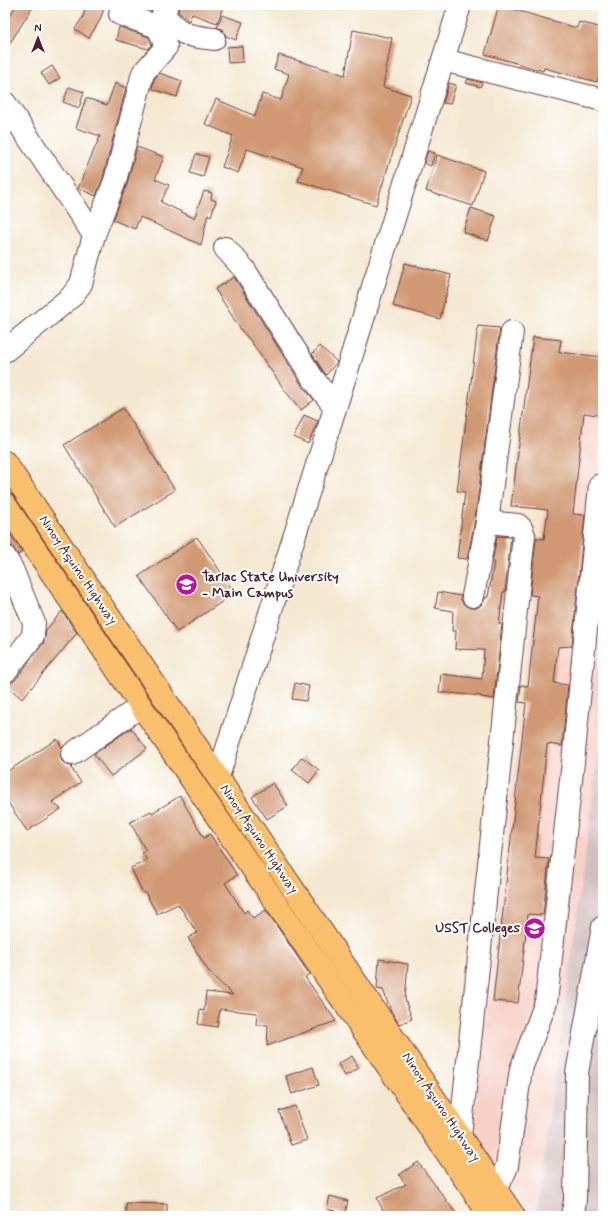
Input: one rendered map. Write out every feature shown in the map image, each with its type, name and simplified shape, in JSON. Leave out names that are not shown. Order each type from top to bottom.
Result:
[{"type":"main road","name":"Ninoy Aquino Highway","points":[[5,462],[460,1136],[488,1201]]},
{"type":"main road","name":"Ninoy Aquino Highway","points":[[5,504],[146,714],[444,1150],[488,1201],[514,1216]]},
{"type":"main road","points":[[146,714],[171,709]]},
{"type":"main road","points":[[218,818],[237,806]]},
{"type":"street","points":[[218,777],[460,5]]},
{"type":"street","points":[[120,14],[163,15],[173,26],[182,32],[191,36],[214,39]]},
{"type":"street","points":[[5,351],[71,298],[81,284],[94,235],[115,181],[143,73],[166,48],[163,15]]},
{"type":"street","points":[[443,60],[603,100]]},
{"type":"street","points":[[5,102],[94,235]]},
{"type":"street","points":[[225,248],[244,269],[308,371],[334,406]]},
{"type":"street","points":[[473,596],[487,522],[512,332]]},
{"type":"street","points":[[488,1201],[504,1177],[507,1166],[521,1069],[546,1002],[572,769],[600,485]]},
{"type":"street","points":[[444,1150],[460,1136],[524,535],[518,525],[487,522]]},
{"type":"street","points":[[5,672],[33,636],[34,623],[7,566],[38,554]]},
{"type":"street","points":[[72,754],[146,714]]},
{"type":"street","points":[[572,1216],[575,1201],[577,1073],[603,927]]},
{"type":"shaded area","name":"USST Colleges","points":[[563,348],[603,351],[603,723],[536,1216],[530,1216],[472,1134]]},
{"type":"shaded area","points":[[603,723],[603,1216],[536,1216]]},
{"type":"building","points":[[16,5],[34,5],[5,51],[5,24]]},
{"type":"building","points":[[86,5],[105,5],[100,20],[89,38],[75,29],[83,17]]},
{"type":"building","points":[[134,5],[153,5],[151,11]]},
{"type":"building","points":[[179,5],[224,5],[217,23],[192,14],[189,21],[178,12]]},
{"type":"building","points":[[499,5],[577,28],[579,22],[603,28],[603,61],[597,82],[544,68],[543,71],[485,54]]},
{"type":"building","points":[[222,15],[243,22],[236,40],[226,36],[222,29],[217,27]]},
{"type":"building","points":[[119,27],[149,37],[152,44],[148,49],[116,40]]},
{"type":"building","points":[[353,30],[392,38],[383,87],[411,95],[376,205],[298,181],[303,167],[247,149],[238,173],[222,167],[233,136],[205,124],[216,99],[255,116],[262,94],[281,100],[289,74],[274,69],[279,55],[345,75]]},
{"type":"building","points":[[242,46],[243,62],[228,63],[227,47]]},
{"type":"building","points":[[52,66],[60,78],[49,85],[41,73]]},
{"type":"building","points":[[159,73],[182,81],[177,97],[152,89],[154,79]]},
{"type":"building","points":[[468,79],[482,83],[480,87],[466,83]]},
{"type":"building","points":[[115,83],[126,88],[103,177],[96,196],[78,188],[100,136],[76,128],[86,98],[107,105]]},
{"type":"building","points":[[449,83],[456,85],[450,104],[443,103]]},
{"type":"building","points":[[69,87],[84,92],[79,108],[63,102]]},
{"type":"building","points":[[137,147],[164,157],[155,179],[169,185],[161,202],[194,218],[204,191],[212,193],[211,199],[216,201],[211,216],[208,214],[201,245],[140,217],[135,229],[113,220],[127,184]]},
{"type":"building","points":[[428,151],[435,153],[431,166],[424,163]]},
{"type":"building","points":[[196,154],[209,157],[203,177],[190,173]]},
{"type":"building","points":[[437,155],[484,171],[473,206],[426,191]]},
{"type":"building","points":[[471,208],[496,216],[488,241],[463,232]]},
{"type":"building","points":[[405,263],[451,275],[440,319],[393,306]]},
{"type":"building","points":[[234,277],[301,384],[314,400],[301,410],[241,330],[215,289]]},
{"type":"building","points":[[478,326],[500,328],[475,520],[467,559],[457,558],[465,492],[457,491]]},
{"type":"building","points":[[533,337],[561,340],[559,352],[603,357],[603,416],[584,413],[573,514],[585,515],[572,646],[558,647],[554,683],[568,685],[562,746],[547,744],[535,858],[549,859],[543,915],[528,914],[518,1003],[493,1001],[526,703],[519,702],[521,685],[528,686],[538,596],[530,595],[536,538],[544,539],[548,510],[511,506]]},
{"type":"building","points":[[320,346],[337,362],[326,375],[312,354]]},
{"type":"building","points":[[123,408],[175,490],[115,527],[64,445]]},
{"type":"building","points":[[304,415],[318,421],[308,444],[294,437]]},
{"type":"building","points":[[5,526],[22,552],[18,555],[12,546],[5,545]]},
{"type":"building","points":[[497,536],[511,537],[505,592],[503,592],[499,624],[502,624],[494,699],[481,696],[439,692],[441,674],[482,679],[484,650],[455,649],[456,631],[452,631],[453,611],[435,608],[438,592],[461,596],[461,600],[470,608],[477,608],[482,604],[486,597],[488,597]]},
{"type":"building","name":"Tarlac State University - Main Campus","points":[[197,537],[235,593],[177,632],[139,576]]},
{"type":"building","points":[[62,611],[77,633],[22,699],[5,684],[15,680],[43,644],[46,630]]},
{"type":"building","points":[[295,683],[309,686],[306,701],[292,699]]},
{"type":"building","points":[[131,728],[147,749],[111,776],[94,754]]},
{"type":"building","points":[[57,739],[62,747],[60,755],[62,761],[66,765],[73,766],[71,768],[81,782],[52,802],[61,809],[27,831],[5,798],[5,773]]},
{"type":"building","points":[[302,757],[319,770],[309,783],[292,770]]},
{"type":"building","points":[[273,783],[288,806],[267,819],[252,797]]},
{"type":"building","points":[[180,796],[204,838],[210,834],[237,875],[225,883],[244,913],[247,910],[253,918],[266,910],[309,974],[305,977],[336,1021],[267,1046],[268,1025],[256,1025],[257,1013],[220,1009],[217,1027],[198,1024],[200,1010],[204,1011],[206,992],[233,995],[209,972],[188,938],[197,933],[178,904],[157,914],[145,892],[143,893],[131,868],[147,860],[142,853],[146,851],[130,822],[151,811],[152,813]]},
{"type":"building","points":[[379,959],[408,964],[405,999],[412,1019],[399,1024],[391,1011],[383,990],[377,989]]},
{"type":"building","points":[[352,1056],[359,1068],[345,1076],[338,1064]]},
{"type":"building","points":[[313,1067],[319,1085],[292,1094],[286,1076]]},
{"type":"building","points":[[295,1106],[307,1140],[291,1145],[279,1111]]},
{"type":"building","points":[[418,1162],[458,1216],[386,1216],[377,1198],[406,1184],[399,1175]]},
{"type":"building","points":[[330,1196],[348,1201],[345,1214],[327,1209]]},
{"type":"building","points":[[126,1203],[167,1204],[167,1216],[126,1216]]},
{"type":"place","name":"Tarlac State University - Main Campus","points":[[187,585]]},
{"type":"place","name":"USST Colleges","points":[[535,928]]}]
